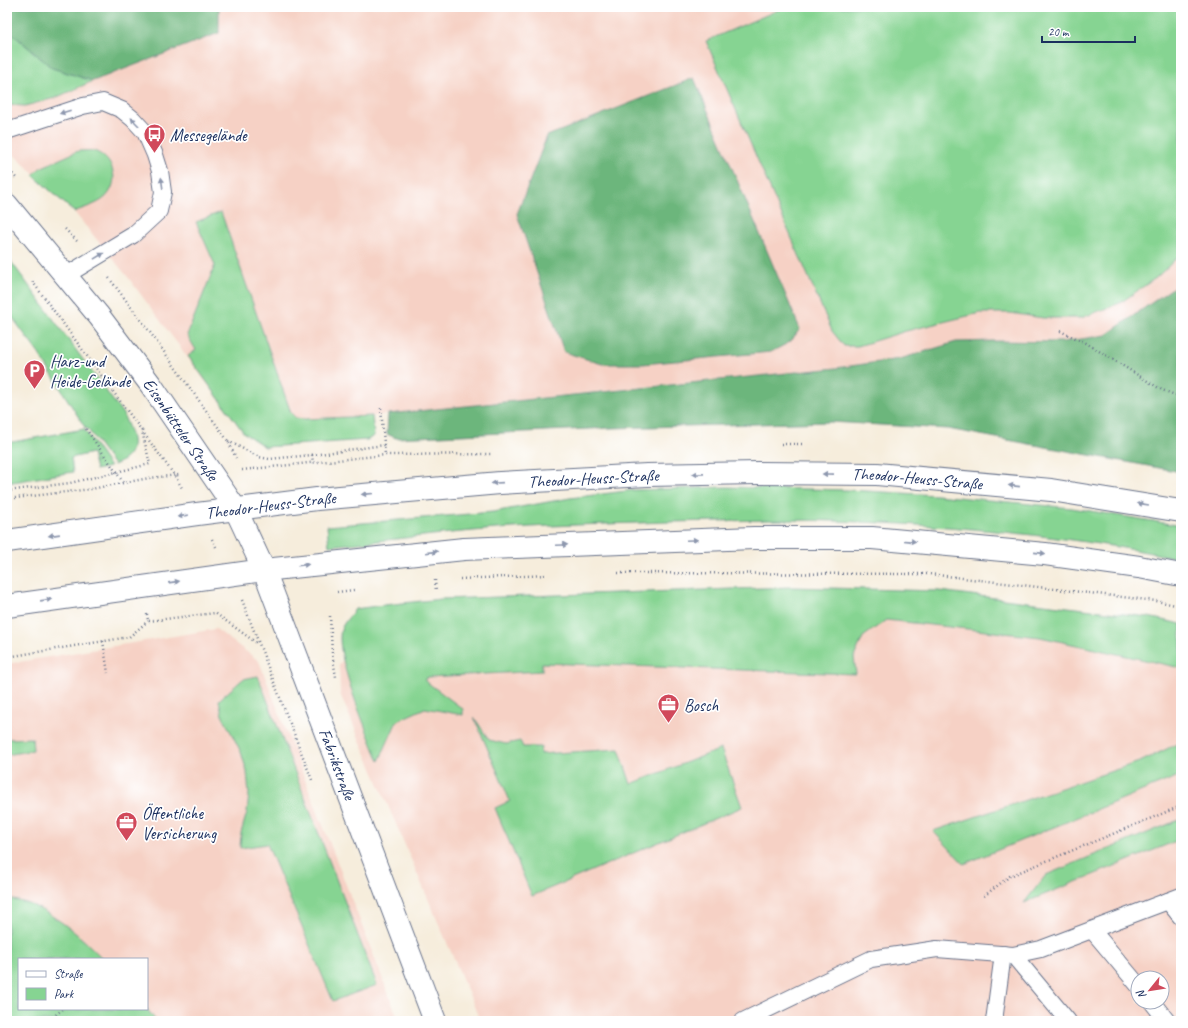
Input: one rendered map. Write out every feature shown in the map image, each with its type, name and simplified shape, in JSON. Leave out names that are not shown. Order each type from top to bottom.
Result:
[{"type":"main road","name":"Eisenbütteler Straße","points":[[7,205],[99,316],[151,385],[235,508]]},
{"type":"main road","name":"Theodor-Heuss-Straße","points":[[7,541],[235,508],[330,497],[500,483],[647,475],[758,473],[877,474],[1051,490],[1181,511]]},
{"type":"main road","name":"Fabrikstraße","points":[[235,508],[264,570],[435,1021]]},
{"type":"main road","points":[[7,606],[264,570],[464,548],[746,538],[872,538],[1045,554],[1139,567],[1181,575]]},
{"type":"lane","points":[[7,131],[83,106],[103,102],[122,110],[145,132],[155,156],[160,171],[163,192],[159,211],[133,236],[65,276]]},
{"type":"lane","points":[[743,1021],[871,959],[936,949],[1008,954],[1041,949],[1174,899],[1181,917]]},
{"type":"lane","points":[[1092,930],[1130,975]]},
{"type":"lane","points":[[994,1021],[1008,954]]},
{"type":"lane","points":[[1008,954],[1068,1021]]},
{"type":"lane","points":[[1158,1010],[1167,1021]]},
{"type":"path","points":[[7,657],[129,637],[148,621],[215,614],[259,644],[241,597],[230,575],[175,476],[30,279]]},
{"type":"path","points":[[1060,331],[1086,343],[1162,390],[1181,397]]},
{"type":"path","points":[[380,408],[384,445],[385,455],[242,470],[228,441],[259,457],[269,460],[384,445]]},
{"type":"path","points":[[86,429],[123,482]]},
{"type":"path","points":[[7,491],[70,483],[150,464],[142,432]]},
{"type":"path","points":[[312,455],[313,463]]},
{"type":"path","points":[[7,499],[91,489],[149,478]]},
{"type":"path","points":[[616,573],[929,574],[1156,601],[1181,606]]},
{"type":"path","points":[[512,577],[549,575]]},
{"type":"path","points":[[435,580],[436,590]]},
{"type":"path","points":[[146,607],[148,621]]},
{"type":"path","points":[[330,616],[332,653],[336,680]]},
{"type":"path","points":[[103,641],[108,673]]},
{"type":"path","points":[[984,896],[1010,876],[1181,806]]},
{"type":"path","points":[[51,1021],[53,1017],[62,1010]]},
{"type":"shaded area","points":[[219,7],[1181,7],[1181,282],[1106,335],[1062,342],[956,342],[900,359],[836,368],[621,389],[373,416],[374,436],[367,440],[265,447],[244,433],[127,276],[74,212],[7,148],[7,105],[25,106],[55,98],[93,81],[219,33]]},
{"type":"shaded area","points":[[886,620],[1040,637],[1181,668],[1181,1021],[480,1021],[340,694],[339,664],[362,642],[863,637]]},
{"type":"shaded area","points":[[216,629],[259,661],[399,1021],[7,1021],[7,664]]},
{"type":"green space","points":[[7,7],[219,7],[219,33],[93,81],[52,68],[7,29]]},
{"type":"green space","points":[[785,7],[1181,7],[1181,254],[1157,277],[1120,303],[1081,318],[1043,318],[1010,313],[980,313],[906,331],[858,346],[844,346],[832,331],[706,41]]},
{"type":"green space","points":[[7,29],[52,68],[93,81],[55,98],[25,106],[7,105]]},
{"type":"green space","points":[[694,78],[800,329],[790,342],[771,352],[643,364],[602,364],[564,352],[517,214],[547,136]]},
{"type":"green space","points":[[78,151],[94,151],[105,158],[112,168],[114,181],[106,197],[93,205],[74,212],[33,175],[40,168]]},
{"type":"green space","points":[[221,212],[291,413],[296,418],[304,419],[372,416],[374,436],[367,440],[265,447],[244,433],[188,356],[196,350],[187,335],[215,265],[196,222]]},
{"type":"green space","points":[[7,256],[123,414],[131,436],[132,450],[123,461],[114,465],[87,428],[86,429],[39,354],[7,310]]},
{"type":"green space","points":[[1181,282],[1181,472],[948,429],[831,422],[610,428],[396,438],[387,434],[388,414],[836,368],[900,359],[956,342],[1062,342],[1106,335]]},
{"type":"green space","points":[[84,429],[110,467],[96,470],[92,453],[71,458],[73,472],[7,483],[7,443]]},
{"type":"green space","points":[[726,487],[848,490],[936,495],[1072,508],[1181,526],[1181,559],[1052,537],[1009,532],[922,525],[814,520],[752,520],[539,526],[329,546],[327,526],[493,512],[570,498],[634,490]]},
{"type":"green space","points":[[792,587],[939,591],[1148,617],[1181,624],[1181,668],[1040,637],[886,620],[863,637],[854,657],[856,674],[542,663],[542,671],[428,677],[424,680],[463,709],[463,715],[425,708],[397,721],[379,761],[353,693],[342,654],[340,638],[342,627],[355,609],[441,599]]},
{"type":"green space","points":[[258,676],[377,985],[333,1001],[267,844],[240,848],[241,833],[247,812],[249,794],[247,772],[241,752],[222,715],[219,700],[243,679]]},
{"type":"green space","points":[[474,717],[489,740],[506,744],[520,741],[523,747],[541,747],[540,754],[619,749],[631,784],[721,749],[742,807],[532,896],[495,808],[510,801]]},
{"type":"green space","points":[[32,738],[33,750],[7,755],[7,739]]},
{"type":"green space","points":[[1181,742],[1181,775],[964,864],[933,831],[1142,761]]},
{"type":"green space","points":[[1181,819],[1181,839],[1024,903],[1046,875]]},
{"type":"green space","points":[[7,898],[31,905],[44,911],[79,936],[102,958],[18,958],[18,1010],[148,1010],[156,1021],[7,1021]]},
{"type":"place","name":"Messegelände","points":[[155,154]]},
{"type":"place","name":"Harz-und Heide-Gelände","points":[[35,390]]},
{"type":"place","name":"Bosch","points":[[669,724]]},
{"type":"place","name":"Öffentliche Versicherung","points":[[127,842]]}]
